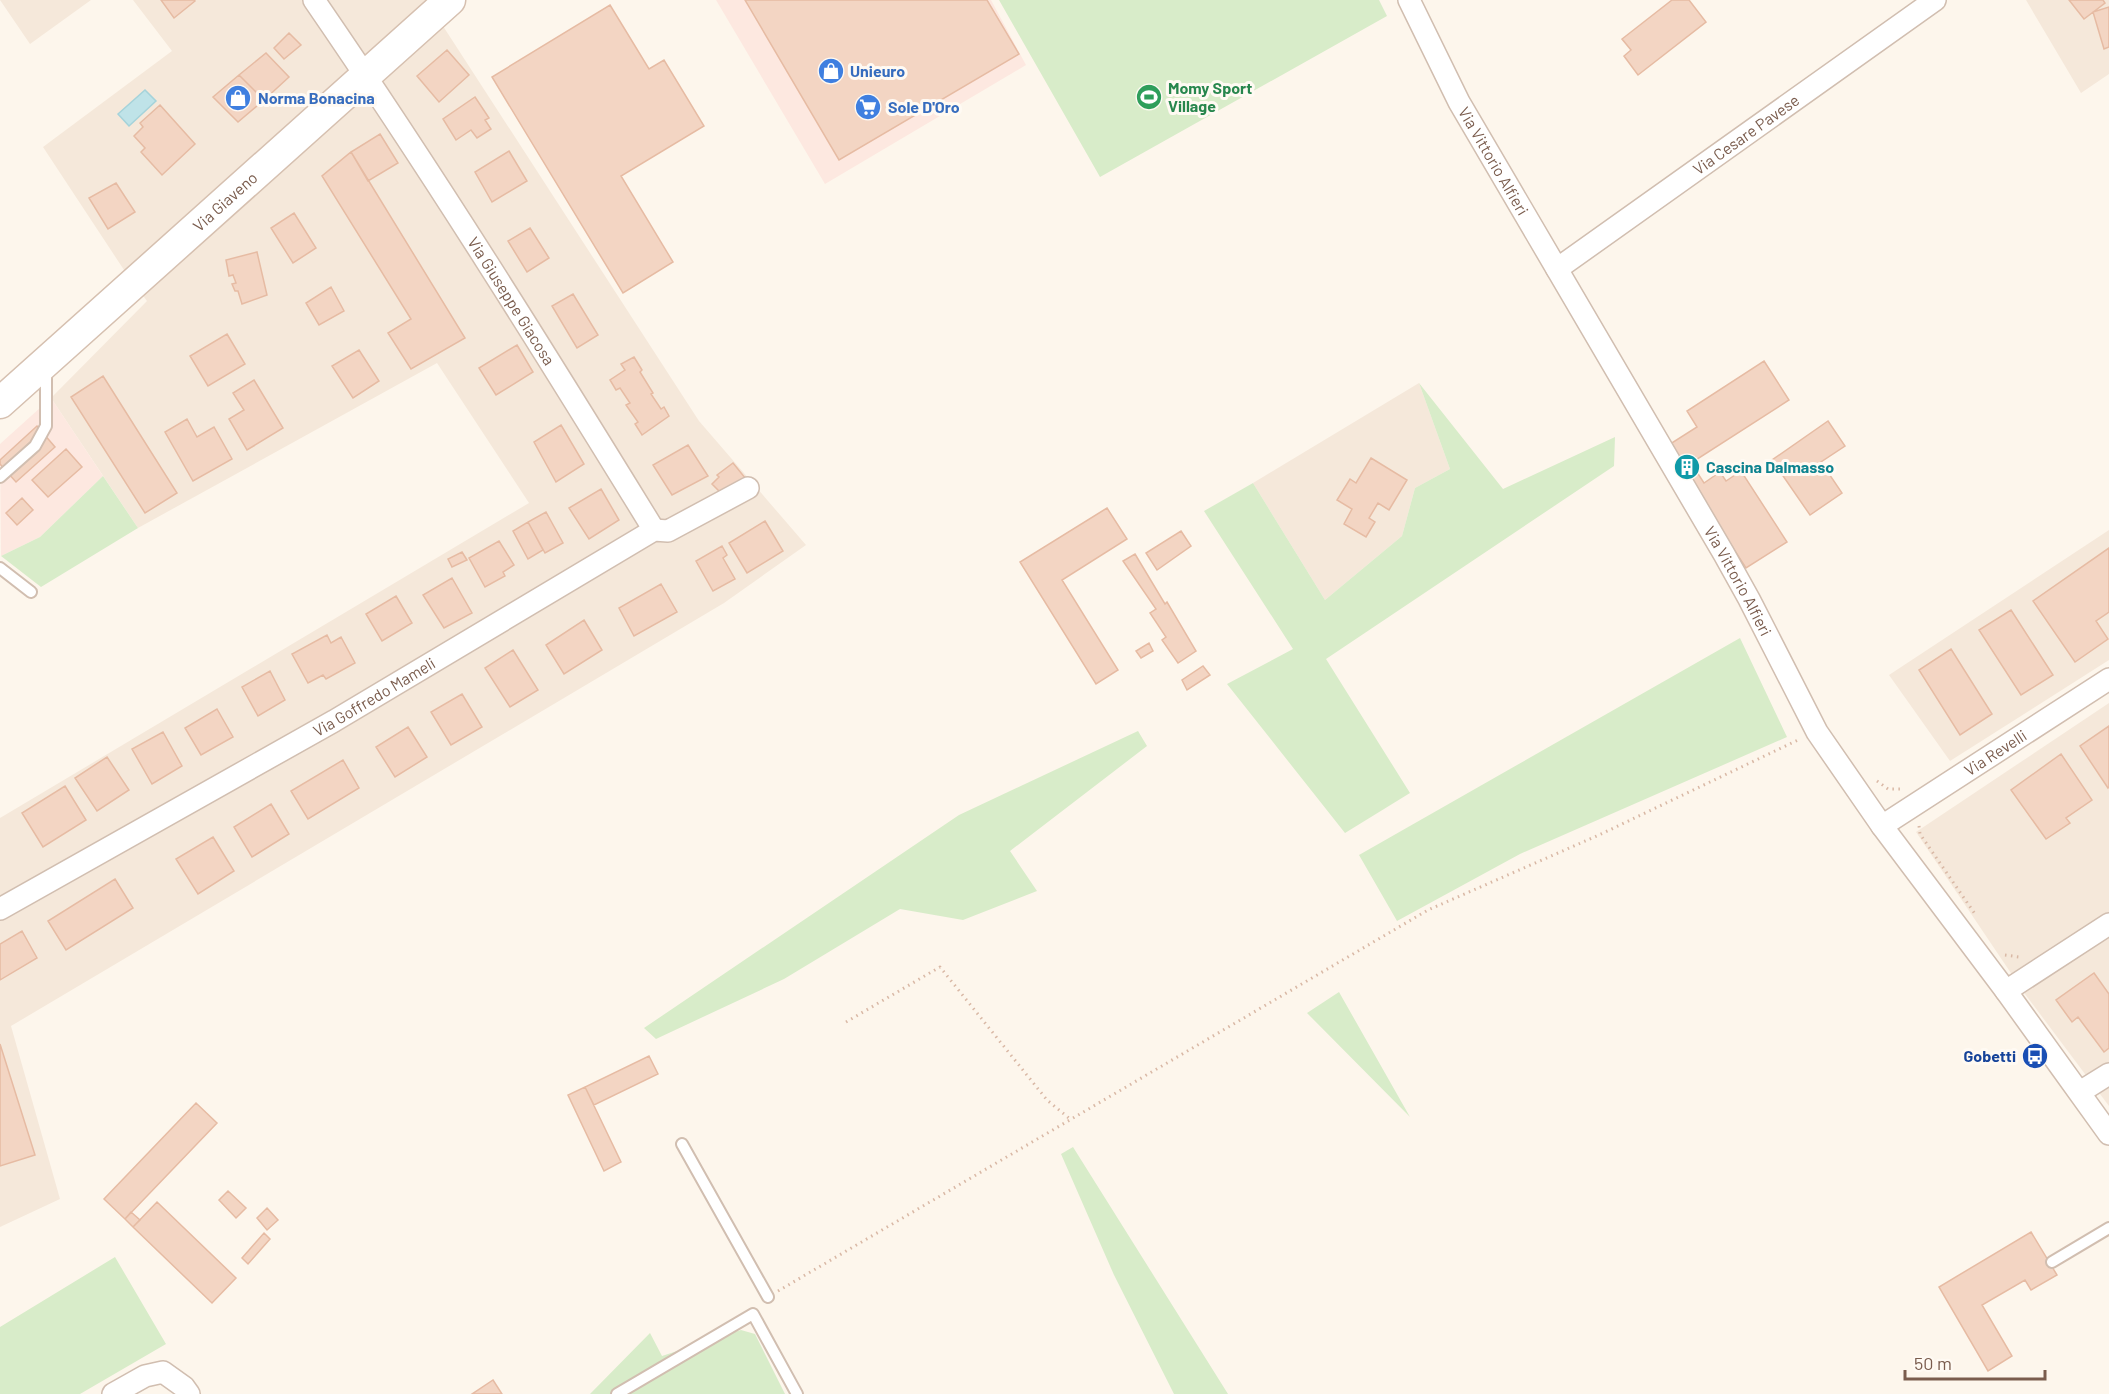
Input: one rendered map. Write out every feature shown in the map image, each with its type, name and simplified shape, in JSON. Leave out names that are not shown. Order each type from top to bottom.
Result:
[{"type":"main road","name":"Via Giaveno","points":[[0,403],[450,0]]},
{"type":"street","name":"Via Giuseppe Giacosa","points":[[314,0],[366,75],[525,321],[654,530]]},
{"type":"street","name":"Via Vittorio Alfieri","points":[[1409,0],[1459,102],[1744,590],[1817,732],[1882,826],[2006,990],[2109,1134]]},
{"type":"street","name":"Via Cesare Pavese","points":[[1557,269],[1935,0]]},
{"type":"street","name":"Via Goffredo Mameli","points":[[0,909],[334,721],[654,530],[668,531],[748,488]]},
{"type":"street","name":"Via Revelli","points":[[1882,826],[2109,679]]},
{"type":"street","points":[[2006,990],[2109,924]]},
{"type":"street","points":[[2080,1092],[2109,1074]]},
{"type":"street","points":[[113,1394],[145,1377],[163,1372],[184,1387],[189,1394]]},
{"type":"lane","points":[[0,477],[35,446],[46,426],[46,362]]},
{"type":"lane","points":[[0,568],[31,592]]},
{"type":"lane","points":[[682,1144],[768,1297]]},
{"type":"lane","points":[[2052,1262],[2109,1228]]},
{"type":"lane","points":[[616,1394],[753,1314],[797,1394]]},
{"type":"path","points":[[768,1297],[1428,910],[1599,835],[1817,732]]},
{"type":"path","points":[[1872,774],[1878,783],[1888,789],[1902,789],[1908,786]]},
{"type":"path","points":[[1919,825],[1920,834],[1978,918]]},
{"type":"path","points":[[2003,955],[2017,958],[2024,955]]},
{"type":"path","points":[[846,1022],[940,967],[1047,1100],[1070,1119]]},
{"type":"shaded area","points":[[0,0],[91,0],[30,44]]},
{"type":"shaded area","points":[[133,0],[436,0],[430,6],[699,421],[806,545],[724,603],[11,1026],[60,1199],[0,1227],[0,818],[529,503],[437,363],[138,528],[51,398],[147,301],[43,147],[172,51]]},
{"type":"shaded area","name":"Sole D'Oro","points":[[716,0],[991,0],[1026,65],[825,184]]},
{"type":"shaded area","points":[[2026,0],[2109,0],[2109,74],[2081,93]]},
{"type":"shaded area","points":[[1419,383],[1450,469],[1415,488],[1402,536],[1325,600],[1253,483]]},
{"type":"shaded area","points":[[51,398],[103,476],[40,537],[1,556],[0,444]]},
{"type":"shaded area","points":[[2109,530],[2109,660],[1950,761],[1889,675]]},
{"type":"shaded area","points":[[2109,703],[2109,1106],[2025,994],[1916,832]]},
{"type":"green space","name":"Momy Sport Village","points":[[999,0],[1379,0],[1387,16],[1100,177]]},
{"type":"green space","points":[[1419,383],[1503,489],[1615,437],[1614,466],[1326,659],[1410,793],[1345,833],[1227,684],[1293,649],[1204,511],[1253,483],[1325,600],[1402,536],[1415,488],[1450,469]]},
{"type":"green space","points":[[103,476],[138,528],[41,587],[1,556],[40,537]]},
{"type":"green space","points":[[1740,638],[1787,737],[1520,854],[1397,921],[1359,855]]},
{"type":"green space","points":[[1138,731],[1147,746],[1010,851],[1037,891],[963,920],[900,909],[784,979],[656,1039],[644,1028],[959,815]]},
{"type":"green space","points":[[1339,992],[1410,1117],[1307,1013]]},
{"type":"green space","points":[[1073,1147],[1228,1394],[1174,1394],[1114,1275],[1061,1154]]},
{"type":"green space","points":[[115,1257],[166,1344],[80,1394],[0,1394],[0,1327]]},
{"type":"green space","points":[[741,1330],[755,1334],[785,1394],[590,1394],[650,1333],[662,1356]]},
{"type":"water","points":[[145,90],[156,101],[129,126],[118,114]]},
{"type":"building","points":[[161,0],[194,0],[195,1],[174,18]]},
{"type":"building","name":"Sole D'Oro","points":[[745,0],[987,0],[1019,54],[839,160]]},
{"type":"building","points":[[1672,0],[1689,0],[1706,22],[1638,75],[1624,56],[1631,50],[1622,39]]},
{"type":"building","points":[[2069,0],[2103,0],[2105,3],[2084,19]]},
{"type":"building","points":[[610,5],[649,69],[664,60],[704,126],[621,176],[673,262],[623,293],[492,77]]},
{"type":"building","points":[[2109,7],[2109,47],[2104,49],[2093,12]]},
{"type":"building","points":[[289,33],[301,45],[284,59],[274,48]]},
{"type":"building","points":[[447,50],[469,75],[439,102],[417,76]]},
{"type":"building","points":[[266,53],[289,77],[264,100],[239,75]]},
{"type":"building","name":"Norma Bonacina","points":[[239,75],[264,100],[238,122],[213,97]]},
{"type":"building","points":[[475,97],[489,118],[485,120],[491,129],[477,138],[471,130],[456,140],[443,119]]},
{"type":"building","points":[[160,105],[195,144],[162,175],[141,152],[145,148],[134,136],[143,127],[140,123]]},
{"type":"building","points":[[380,134],[398,163],[368,181],[351,152]]},
{"type":"building","points":[[509,151],[527,181],[492,202],[475,172]]},
{"type":"building","points":[[351,152],[465,338],[411,369],[388,333],[411,319],[322,176]]},
{"type":"building","points":[[116,183],[135,212],[108,229],[89,198]]},
{"type":"building","points":[[294,213],[316,248],[293,263],[271,228]]},
{"type":"building","points":[[530,228],[549,258],[527,272],[508,241]]},
{"type":"building","points":[[257,252],[267,295],[242,304],[238,291],[235,291],[232,284],[236,283],[233,275],[229,276],[226,260]]},
{"type":"building","points":[[331,287],[344,311],[319,325],[306,303]]},
{"type":"building","points":[[573,294],[598,335],[577,348],[552,306]]},
{"type":"building","points":[[227,334],[245,364],[208,386],[190,356]]},
{"type":"building","points":[[517,345],[533,372],[496,395],[479,368]]},
{"type":"building","points":[[359,350],[379,381],[353,398],[332,366]]},
{"type":"building","points":[[634,357],[653,393],[651,394],[661,409],[664,407],[669,416],[642,435],[635,424],[638,422],[626,405],[630,403],[620,388],[616,390],[610,380],[625,370],[621,364]]},
{"type":"building","name":"Cascina Dalmasso","points":[[1764,361],[1789,400],[1691,463],[1704,483],[1720,472],[1726,481],[1741,471],[1787,542],[1746,568],[1667,446],[1697,427],[1687,411]]},
{"type":"building","points":[[103,376],[177,493],[145,513],[71,397]]},
{"type":"building","points":[[254,380],[283,428],[247,450],[229,419],[244,410],[233,393]]},
{"type":"building","points":[[187,419],[197,437],[214,427],[232,459],[193,481],[165,432]]},
{"type":"building","points":[[1828,421],[1845,446],[1821,462],[1842,493],[1810,515],[1772,460]]},
{"type":"building","points":[[561,425],[584,464],[556,482],[534,442]]},
{"type":"building","points":[[37,426],[55,447],[16,482],[0,464],[0,460]]},
{"type":"building","points":[[688,445],[708,476],[672,495],[653,465]]},
{"type":"building","points":[[66,449],[82,467],[48,497],[32,480]]},
{"type":"building","points":[[1371,458],[1407,480],[1389,510],[1378,503],[1369,518],[1375,522],[1366,537],[1344,524],[1352,509],[1337,500],[1350,479],[1356,483]]},
{"type":"building","points":[[733,463],[746,479],[721,493],[712,484],[719,477],[717,475]]},
{"type":"building","points":[[601,489],[619,520],[589,539],[569,508]]},
{"type":"building","points":[[22,498],[33,510],[17,525],[6,513]]},
{"type":"building","points":[[1107,508],[1127,539],[1062,580],[1118,670],[1096,684],[1020,562]]},
{"type":"building","points":[[546,512],[563,543],[545,553],[528,522]]},
{"type":"building","points":[[765,521],[783,551],[747,573],[729,543]]},
{"type":"building","points":[[528,522],[543,550],[528,559],[513,531]]},
{"type":"building","points":[[1181,531],[1191,546],[1157,570],[1146,553]]},
{"type":"building","points":[[499,541],[514,565],[503,572],[505,576],[485,587],[469,558]]},
{"type":"building","points":[[722,546],[727,555],[723,558],[735,579],[713,591],[696,561]]},
{"type":"building","points":[[2109,548],[2109,612],[2096,621],[2108,639],[2075,662],[2033,601]]},
{"type":"building","points":[[462,552],[467,560],[452,567],[448,559]]},
{"type":"building","points":[[1135,554],[1196,651],[1178,663],[1162,640],[1166,637],[1150,613],[1156,609],[1123,561]]},
{"type":"building","points":[[452,578],[472,613],[444,628],[423,595]]},
{"type":"building","points":[[661,584],[677,612],[634,636],[619,608]]},
{"type":"building","points":[[396,596],[412,623],[382,641],[366,614]]},
{"type":"building","points":[[2011,610],[2053,675],[2021,695],[1979,630]]},
{"type":"building","points":[[584,620],[602,650],[564,674],[546,645]]},
{"type":"building","points":[[327,635],[331,643],[341,637],[355,663],[326,679],[323,675],[308,683],[292,654]]},
{"type":"building","points":[[1149,643],[1153,651],[1141,658],[1136,651]]},
{"type":"building","points":[[1951,649],[1992,714],[1960,735],[1919,670]]},
{"type":"building","points":[[513,650],[538,690],[510,707],[485,668]]},
{"type":"building","points":[[1203,666],[1210,675],[1187,690],[1182,680]]},
{"type":"building","points":[[270,671],[285,700],[258,716],[242,687]]},
{"type":"building","points":[[462,694],[482,727],[451,745],[431,712]]},
{"type":"building","points":[[217,709],[233,737],[201,755],[185,728]]},
{"type":"building","points":[[2109,726],[2109,787],[2108,788],[2080,746]]},
{"type":"building","points":[[408,727],[427,757],[395,777],[376,747]]},
{"type":"building","points":[[163,732],[182,766],[152,784],[132,749]]},
{"type":"building","points":[[2061,754],[2092,800],[2066,818],[2070,823],[2046,839],[2011,790]]},
{"type":"building","points":[[107,757],[129,790],[97,811],[75,778]]},
{"type":"building","points":[[343,760],[359,788],[308,819],[291,791]]},
{"type":"building","points":[[65,786],[86,820],[43,847],[22,813]]},
{"type":"building","points":[[271,804],[289,834],[252,857],[234,827]]},
{"type":"building","points":[[213,837],[234,871],[198,894],[176,859]]},
{"type":"building","points":[[115,879],[133,908],[66,950],[48,921]]},
{"type":"building","points":[[22,931],[37,958],[0,980],[0,944]]},
{"type":"building","points":[[2094,973],[2109,994],[2109,1048],[2104,1052],[2078,1017],[2072,1022],[2056,1000]]},
{"type":"building","points":[[0,1044],[35,1155],[0,1166]]},
{"type":"building","points":[[649,1056],[658,1074],[594,1105],[585,1087]]},
{"type":"building","points":[[585,1087],[621,1162],[604,1171],[568,1095]]},
{"type":"building","points":[[196,1103],[217,1123],[125,1219],[104,1199]]},
{"type":"building","points":[[228,1191],[246,1208],[236,1218],[219,1200]]},
{"type":"building","points":[[157,1202],[236,1278],[212,1303],[133,1227]]},
{"type":"building","points":[[267,1208],[278,1220],[267,1230],[257,1218]]},
{"type":"building","points":[[131,1212],[140,1220],[133,1227],[125,1219]]},
{"type":"building","points":[[2031,1232],[2057,1275],[2031,1290],[2025,1280],[1982,1305],[2012,1356],[1988,1371],[1939,1287]]},
{"type":"building","points":[[264,1233],[270,1239],[248,1264],[242,1258]]},
{"type":"building","points":[[493,1380],[502,1394],[472,1394]]},
{"type":"place","name":"Unieuro","points":[[831,71]]},
{"type":"place","name":"Momy Sport Village","points":[[1149,97]]},
{"type":"place","name":"Norma Bonacina","points":[[238,98]]},
{"type":"place","name":"Sole D'Oro","points":[[868,107]]},
{"type":"place","name":"Cascina Dalmasso","points":[[1687,467]]},
{"type":"place","name":"Gobetti","points":[[2035,1056]]}]
